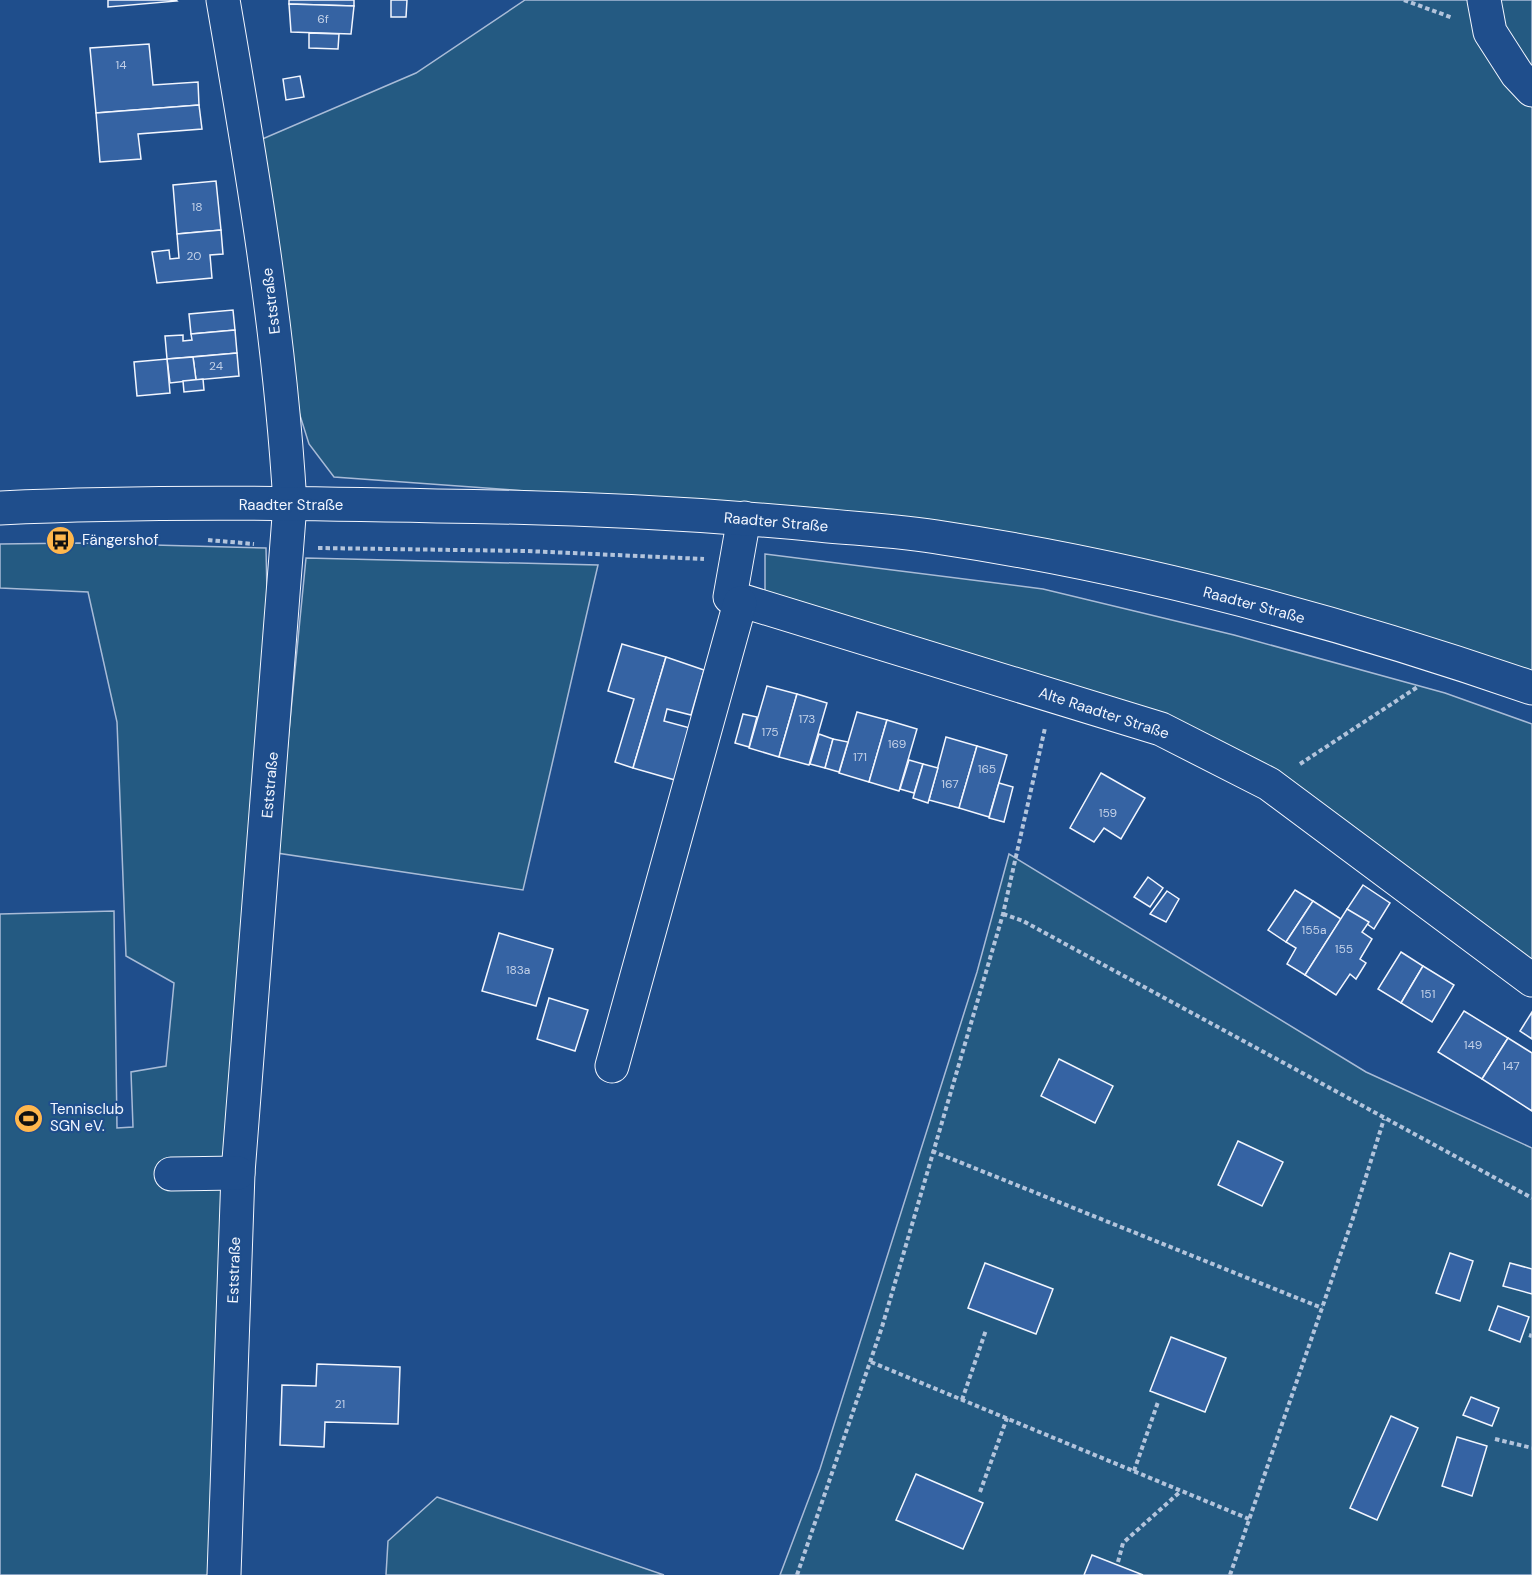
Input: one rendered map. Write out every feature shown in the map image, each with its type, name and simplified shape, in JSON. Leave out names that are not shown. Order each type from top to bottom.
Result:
[{"type":"street","name":"Eststraße","points":[[223,0],[263,233],[286,425],[290,504],[238,1173],[224,1575]]},
{"type":"street","points":[[1484,0],[1490,32],[1517,74],[1532,90]]},
{"type":"street","name":"Raadter Straße","points":[[0,508],[290,504],[588,508],[744,518],[940,537],[1119,569],[1328,624],[1457,662],[1532,688]]},
{"type":"street","points":[[612,1066],[740,603],[729,597],[744,518]]},
{"type":"street","name":"Alte Raadter Straße","points":[[740,603],[1161,729],[1269,784],[1532,980]]},
{"type":"street","points":[[171,1174],[238,1173]]},
{"type":"path","points":[[1404,0],[1490,32]]},
{"type":"path","points":[[288,546],[348,550],[527,551],[736,561]]},
{"type":"path","points":[[1269,784],[1457,662]]},
{"type":"path","points":[[797,1575],[871,1362],[1003,914],[1052,695]]},
{"type":"path","points":[[1003,914],[1034,927],[1383,1119],[1532,1198]]},
{"type":"path","points":[[1230,1575],[1322,1308],[1383,1119]]},
{"type":"path","points":[[932,1151],[1322,1308]]},
{"type":"path","points":[[962,1400],[986,1330]]},
{"type":"path","points":[[871,1362],[1249,1519]]},
{"type":"path","points":[[1134,1471],[1158,1402]]},
{"type":"path","points":[[980,1492],[1007,1418]]},
{"type":"path","points":[[1495,1439],[1532,1448]]},
{"type":"path","points":[[1118,1562],[1123,1544],[1181,1491]]},
{"type":"shaded area","points":[[525,0],[1532,0],[1532,671],[747,507],[334,477],[309,444],[298,409],[260,140],[416,73]]},
{"type":"shaded area","points":[[79,543],[266,548],[268,638],[218,1575],[0,1575],[0,914],[114,911],[117,1128],[133,1127],[131,1072],[166,1066],[174,983],[126,956],[117,722],[88,592],[0,588],[0,544]]},
{"type":"shaded area","points":[[765,554],[1043,589],[1234,635],[1445,693],[1532,724],[1532,972],[1274,783],[765,592]]},
{"type":"shaded area","points":[[306,558],[598,565],[523,890],[277,853]]},
{"type":"shaded area","points":[[1009,854],[1366,1072],[1532,1148],[1532,1575],[780,1575],[820,1469],[977,972]]},
{"type":"shaded area","points":[[437,1497],[664,1575],[386,1575],[388,1541]]},
{"type":"building","points":[[108,0],[176,0],[177,1],[108,7]]},
{"type":"building","points":[[289,0],[354,0],[354,6],[289,4]]},
{"type":"building","points":[[391,0],[407,0],[406,17],[391,17]]},
{"type":"building","points":[[289,4],[354,6],[351,34],[291,32]]},
{"type":"building","points":[[309,33],[339,34],[338,49],[309,48]]},
{"type":"building","points":[[149,44],[153,85],[198,82],[199,105],[96,113],[90,48]]},
{"type":"building","points":[[300,76],[304,97],[286,100],[283,79]]},
{"type":"building","points":[[199,105],[202,129],[138,134],[141,159],[100,162],[96,113]]},
{"type":"building","points":[[216,181],[221,230],[177,234],[173,185]]},
{"type":"building","points":[[221,230],[223,254],[210,255],[212,278],[157,283],[152,252],[169,250],[170,259],[179,258],[177,234]]},
{"type":"building","points":[[233,310],[235,330],[191,334],[189,314]]},
{"type":"building","points":[[235,330],[237,353],[167,359],[165,336],[183,335],[183,341],[192,340],[191,334]]},
{"type":"building","points":[[237,353],[239,376],[196,380],[193,357]]},
{"type":"building","points":[[193,357],[196,380],[170,383],[167,359]]},
{"type":"building","points":[[167,359],[170,393],[137,396],[134,362]]},
{"type":"building","points":[[203,379],[204,390],[184,392],[183,381]]},
{"type":"building","points":[[622,644],[666,657],[633,768],[615,762],[634,699],[608,691]]},
{"type":"building","points":[[666,657],[704,670],[691,715],[667,709],[664,721],[690,728],[675,780],[633,768]]},
{"type":"building","points":[[767,686],[797,694],[779,757],[749,748]]},
{"type":"building","points":[[797,694],[827,703],[809,765],[779,757]]},
{"type":"building","points":[[857,712],[887,720],[869,782],[839,773]]},
{"type":"building","points":[[743,714],[757,717],[749,747],[735,743]]},
{"type":"building","points":[[887,720],[917,729],[899,791],[869,782]]},
{"type":"building","points":[[819,734],[833,739],[825,768],[810,764]]},
{"type":"building","points":[[946,737],[977,746],[959,808],[929,800]]},
{"type":"building","points":[[833,739],[848,742],[839,772],[825,768]]},
{"type":"building","points":[[977,746],[1007,755],[989,817],[959,808]]},
{"type":"building","points":[[909,760],[923,764],[914,793],[900,789]]},
{"type":"building","points":[[923,764],[938,768],[928,803],[913,798]]},
{"type":"building","points":[[1101,773],[1145,798],[1121,839],[1104,828],[1094,842],[1070,828]]},
{"type":"building","points":[[999,783],[1013,787],[1004,822],[989,818]]},
{"type":"building","points":[[1148,877],[1163,888],[1150,907],[1134,897]]},
{"type":"building","points":[[1363,885],[1390,903],[1374,929],[1347,909]]},
{"type":"building","points":[[1295,890],[1313,901],[1286,942],[1268,930]]},
{"type":"building","points":[[1167,891],[1179,899],[1166,922],[1150,914]]},
{"type":"building","points":[[1313,901],[1341,919],[1305,975],[1287,964],[1296,948],[1286,942]]},
{"type":"building","points":[[1347,909],[1369,922],[1362,932],[1372,939],[1360,959],[1366,963],[1356,979],[1350,974],[1336,995],[1305,975]]},
{"type":"building","points":[[499,933],[553,949],[536,1006],[482,991]]},
{"type":"building","points":[[1401,952],[1423,966],[1401,1003],[1378,989]]},
{"type":"building","points":[[1423,966],[1454,985],[1432,1022],[1401,1003]]},
{"type":"building","points":[[549,998],[588,1010],[575,1051],[537,1039]]},
{"type":"building","points":[[1464,1011],[1508,1038],[1482,1079],[1438,1052]]},
{"type":"building","points":[[1532,1012],[1532,1039],[1520,1031]]},
{"type":"building","points":[[1508,1038],[1532,1053],[1532,1111],[1482,1079]]},
{"type":"building","points":[[1059,1059],[1113,1086],[1095,1123],[1041,1096]]},
{"type":"building","points":[[1238,1141],[1283,1162],[1262,1206],[1218,1185]]},
{"type":"building","points":[[1450,1253],[1473,1261],[1460,1301],[1436,1293]]},
{"type":"building","points":[[985,1263],[1053,1289],[1036,1334],[968,1308]]},
{"type":"building","points":[[1510,1263],[1532,1269],[1532,1294],[1503,1286]]},
{"type":"building","points":[[1498,1306],[1529,1317],[1520,1342],[1489,1330]]},
{"type":"building","points":[[1171,1337],[1226,1358],[1205,1412],[1150,1391]]},
{"type":"building","points":[[317,1364],[400,1367],[398,1424],[325,1422],[324,1447],[280,1445],[282,1385],[316,1386]]},
{"type":"building","points":[[1471,1397],[1499,1408],[1492,1426],[1463,1415]]},
{"type":"building","points":[[1391,1416],[1418,1428],[1377,1520],[1350,1508]]},
{"type":"building","points":[[1457,1437],[1487,1446],[1472,1496],[1442,1486]]},
{"type":"building","points":[[916,1474],[983,1503],[963,1549],[896,1520]]},
{"type":"building","points":[[1092,1555],[1143,1575],[1084,1575]]},
{"type":"place","name":"Fängershof","points":[[61,540]]},
{"type":"place","name":"Tennisclub SGN eV.","points":[[29,1118]]}]
